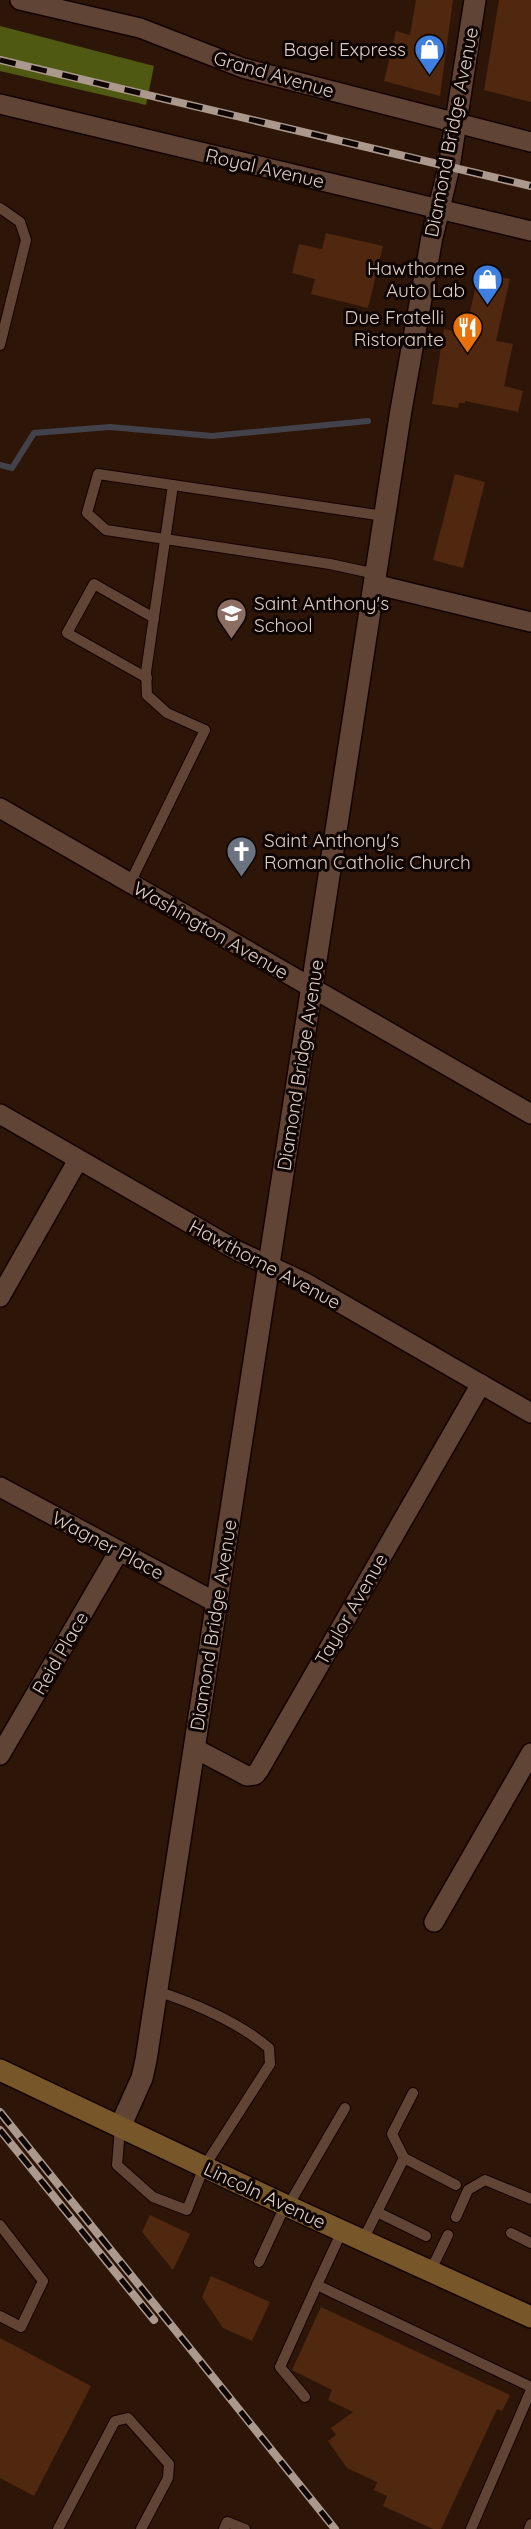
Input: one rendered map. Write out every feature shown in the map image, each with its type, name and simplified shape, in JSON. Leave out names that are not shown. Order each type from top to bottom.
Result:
[{"type":"main road","name":"Lincoln Avenue","points":[[0,2070],[362,2241],[531,2317]]},
{"type":"street","name":"Grand Avenue","points":[[20,0],[140,28],[243,68],[531,142]]},
{"type":"street","name":"Diamond Bridge Avenue","points":[[120,2127],[142,2078],[157,1990],[384,516],[432,237],[456,123],[475,0]]},
{"type":"street","name":"Royal Avenue","points":[[0,104],[531,231]]},
{"type":"street","points":[[375,579],[531,622]]},
{"type":"street","name":"Washington Avenue","points":[[0,808],[531,1114]]},
{"type":"street","name":"Hawthorne Avenue","points":[[0,1114],[238,1251],[304,1282],[531,1413]]},
{"type":"street","points":[[0,1297],[78,1160]]},
{"type":"street","name":"Taylor Avenue","points":[[194,1748],[247,1776],[255,1775],[259,1770],[481,1384]]},
{"type":"street","name":"Wagner Place","points":[[0,1487],[217,1603]]},
{"type":"street","name":"Reid Place","points":[[0,1755],[6,1733],[120,1551]]},
{"type":"street","points":[[434,1922],[531,1753]]},
{"type":"lane","points":[[0,208],[20,222],[26,240],[0,345]]},
{"type":"lane","points":[[375,579],[330,564],[106,530],[86,513],[97,474],[384,516]]},
{"type":"lane","points":[[130,883],[205,730],[167,713],[147,695],[154,618],[173,485]]},
{"type":"lane","points":[[147,678],[67,633],[94,584],[154,618]]},
{"type":"lane","points":[[120,2127],[117,2165],[153,2197],[187,2210],[204,2167],[270,2064],[269,2048],[254,2036],[190,2002],[157,1990]]},
{"type":"lane","points":[[413,2093],[392,2134],[404,2158],[456,2185]]},
{"type":"lane","points":[[259,2262],[287,2206],[345,2108]]},
{"type":"lane","points":[[362,2241],[404,2158]]},
{"type":"lane","points":[[456,2217],[468,2190],[485,2180],[531,2199]]},
{"type":"lane","points":[[377,2212],[426,2236]]},
{"type":"lane","points":[[0,2225],[43,2281],[21,2328],[0,2316]]},
{"type":"lane","points":[[305,2397],[281,2367],[342,2231]]},
{"type":"lane","points":[[511,2233],[531,2242]]},
{"type":"lane","points":[[430,2272],[448,2235]]},
{"type":"lane","points":[[317,2285],[531,2389],[471,2529]]},
{"type":"lane","points":[[58,2529],[115,2421],[128,2418],[169,2464],[168,2478],[141,2529]]},
{"type":"lane","points":[[224,2529],[227,2522],[245,2529]]},
{"type":"lane","points":[[529,2529],[531,2524]]},
{"type":"green space","points":[[0,26],[154,66],[146,105],[0,71]]},
{"type":"building","points":[[416,0],[453,0],[440,96],[384,81],[396,31],[410,35]]},
{"type":"building","points":[[499,0],[531,0],[531,102],[484,90]]},
{"type":"building","points":[[326,233],[383,246],[368,308],[311,294],[315,279],[292,273],[299,244],[322,249]]},
{"type":"building","points":[[479,272],[510,279],[496,341],[513,344],[504,386],[523,391],[518,412],[465,401],[459,403],[458,408],[432,404],[444,329],[465,334]]},
{"type":"building","points":[[455,474],[485,482],[463,568],[433,560]]},
{"type":"building","points":[[150,2215],[190,2234],[173,2270],[142,2232]]},
{"type":"building","points":[[211,2276],[270,2302],[252,2341],[223,2328],[202,2297]]},
{"type":"building","points":[[321,2307],[510,2395],[502,2411],[497,2409],[441,2529],[433,2529],[383,2506],[387,2496],[374,2490],[377,2482],[347,2468],[328,2441],[336,2435],[331,2428],[353,2412],[328,2400],[332,2390],[292,2370]]},
{"type":"building","points":[[0,2338],[91,2386],[34,2496],[0,2478]]},
{"type":"waterway","points":[[0,465],[12,468],[34,433],[110,427],[212,436],[368,421]]},
{"type":"railway","points":[[0,60],[531,186]]},
{"type":"railway","points":[[0,2112],[335,2529]]},
{"type":"railway","points":[[0,2130],[154,2320]]},
{"type":"place","name":"Bagel Express","points":[[429,76]]},
{"type":"place","name":"Hawthorne Auto Lab","points":[[488,306]]},
{"type":"place","name":"Due Fratelli Ristorante","points":[[467,355]]},
{"type":"place","name":"Saint Anthony's School","points":[[231,641]]},
{"type":"place","name":"Saint Anthony's Roman Catholic Church","points":[[241,878]]}]
